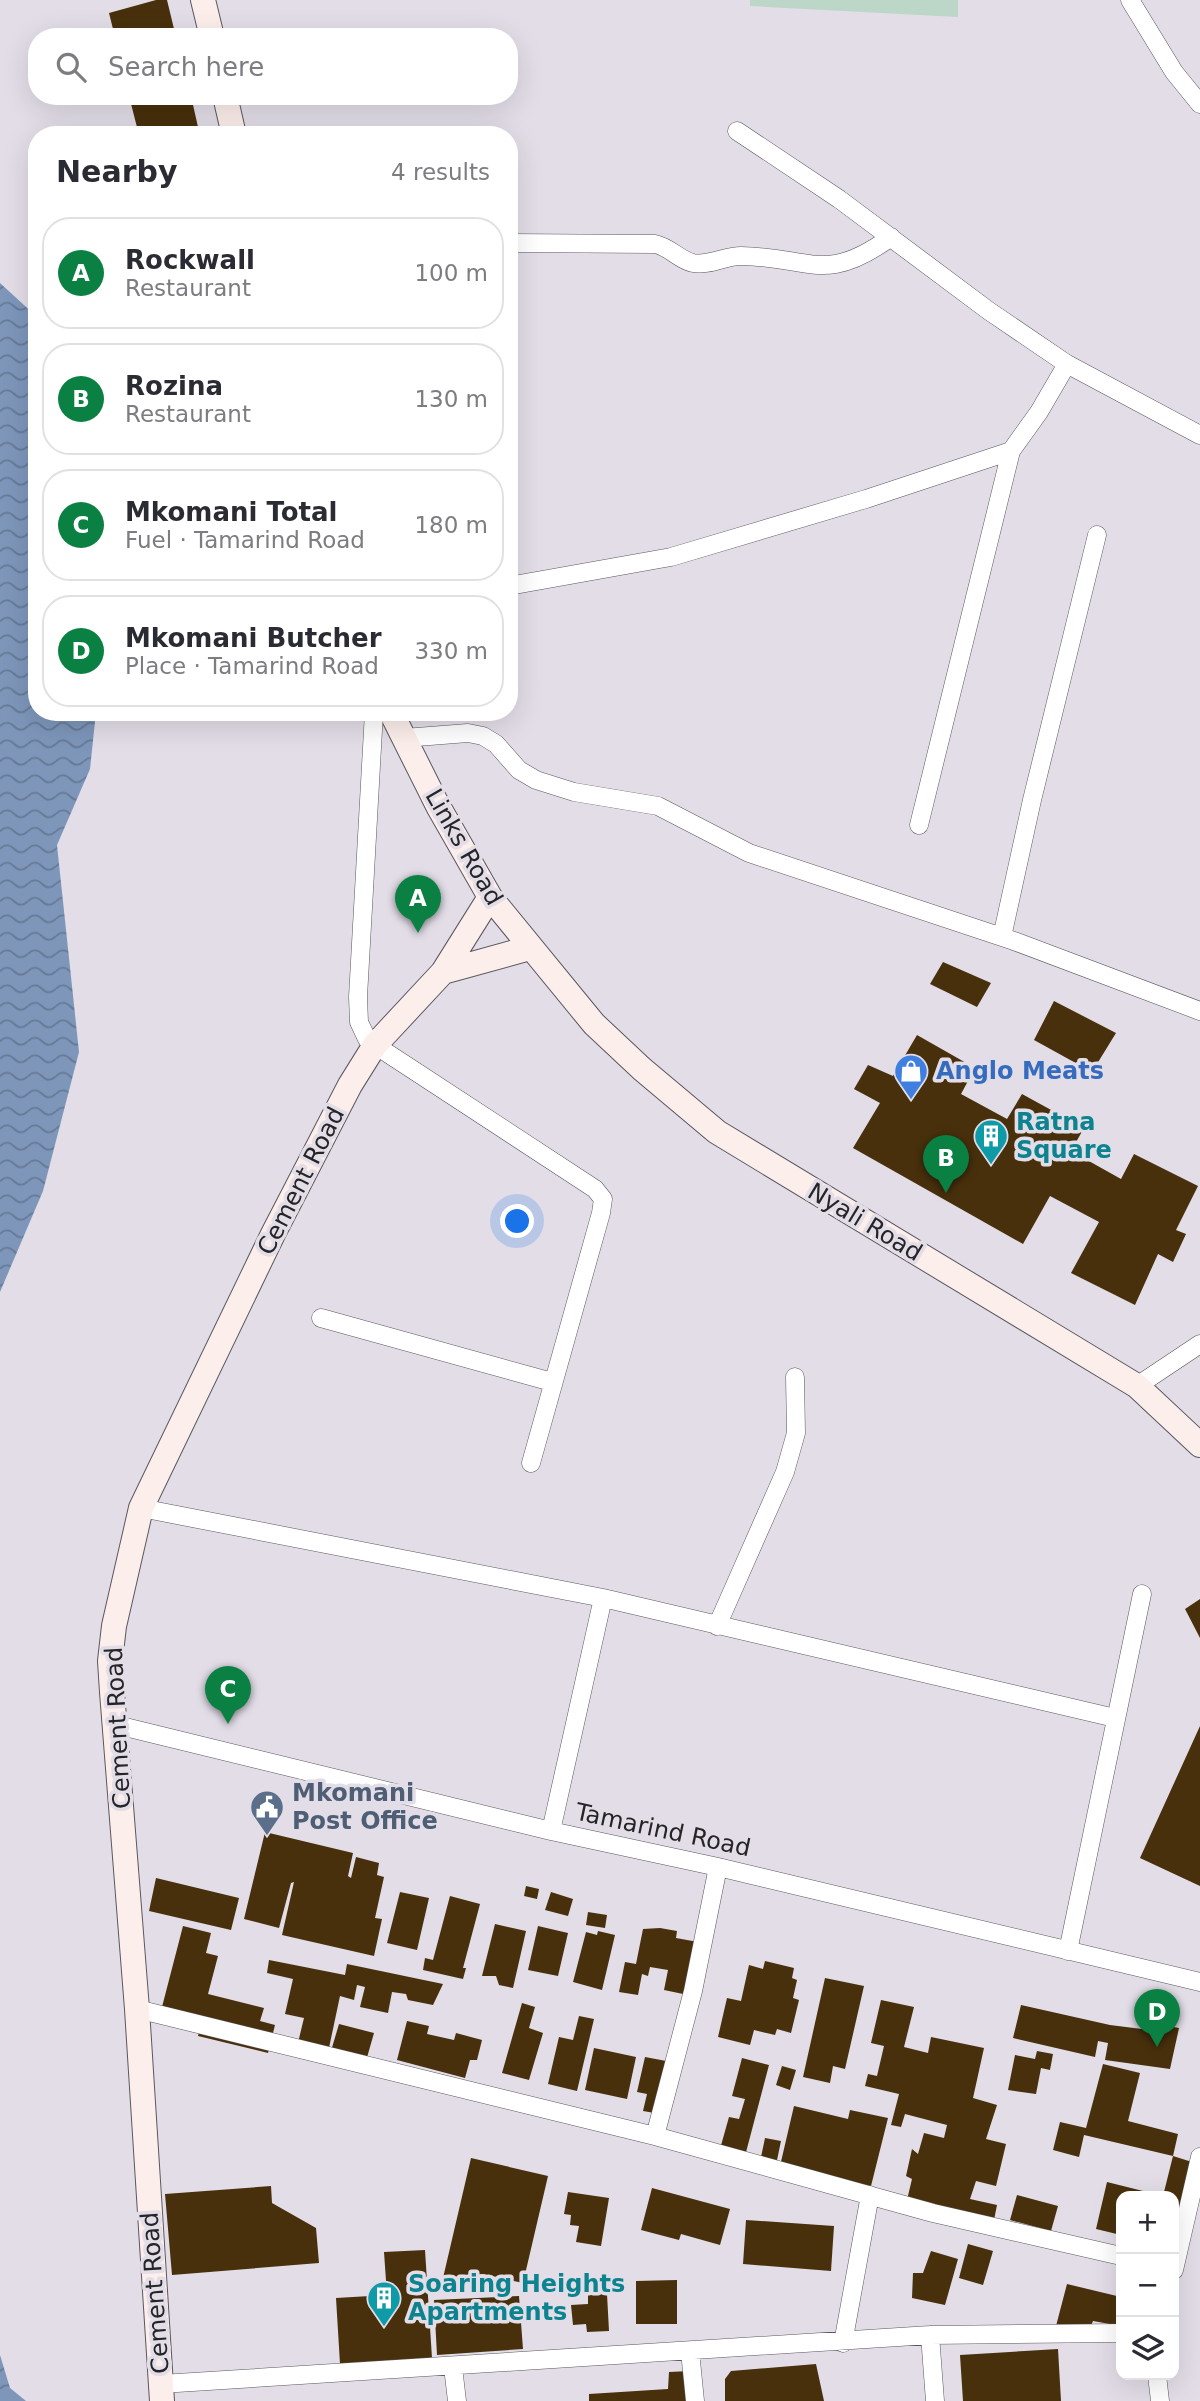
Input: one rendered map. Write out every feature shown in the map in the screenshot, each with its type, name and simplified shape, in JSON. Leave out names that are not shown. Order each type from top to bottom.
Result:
[{"type":"main road","points":[[203,0],[210,28]]},
{"type":"main road","points":[[227,105],[232,126]]},
{"type":"main road","name":"Links Road","points":[[396,721],[490,897],[549,973]]},
{"type":"main road","name":"Cement Road","points":[[161,2393],[137,2009],[110,1661],[119,1594],[141,1507],[273,1234],[350,1085],[375,1045],[443,972],[490,897]]},
{"type":"main road","points":[[443,972],[530,948]]},
{"type":"main road","name":"Nyali Road","points":[[549,973],[594,1024],[717,1132],[1136,1386],[1200,1445]]},
{"type":"street","points":[[1130,0],[1174,72],[1200,104]]},
{"type":"street","points":[[737,131],[891,237],[989,312],[1067,364],[1200,435]]},
{"type":"street","points":[[518,243],[655,244],[665,246],[692,263],[746,256],[819,266],[854,262],[891,237]]},
{"type":"street","points":[[919,825],[1010,451],[1040,412],[1067,364]]},
{"type":"street","points":[[518,584],[671,557],[866,499],[1010,451]]},
{"type":"street","points":[[1002,937],[1032,800],[1097,535]]},
{"type":"street","points":[[373,721],[358,997],[359,1022],[368,1039],[375,1045],[600,1194],[601,1213],[531,1462]]},
{"type":"street","points":[[404,738],[468,733],[483,736],[496,744],[519,770],[536,780],[574,792],[658,806],[749,853],[1002,937],[1200,1011]]},
{"type":"street","points":[[321,1318],[552,1382]]},
{"type":"street","points":[[1136,1386],[1200,1344]]},
{"type":"street","points":[[717,1626],[785,1472],[796,1433],[795,1377]]},
{"type":"street","points":[[141,1507],[603,1598],[1115,1718]]},
{"type":"street","points":[[1068,1951],[1142,1594]]},
{"type":"street","points":[[551,1831],[603,1598]]},
{"type":"street","name":"Tamarind Road","points":[[117,1726],[551,1831],[718,1867],[1200,1982]]},
{"type":"street","points":[[655,2136],[693,1991],[718,1867]]},
{"type":"street","points":[[137,2009],[655,2136],[870,2195],[1116,2255]]},
{"type":"street","points":[[1177,2254],[1200,2157]]},
{"type":"street","points":[[843,2343],[870,2195]]},
{"type":"street","points":[[161,2393],[453,2367],[843,2343],[930,2335],[1116,2333]]},
{"type":"street","points":[[930,2335],[935,2401]]},
{"type":"street","points":[[690,2351],[695,2401]]},
{"type":"street","points":[[453,2367],[457,2401]]},
{"type":"street","points":[[1158,2380],[1160,2401]]},
{"type":"green space","points":[[750,0],[958,0],[958,17],[750,6]]},
{"type":"water","points":[[0,283],[28,309],[28,721],[95,721],[90,769],[57,845],[79,1052],[43,1191],[0,1292]]},
{"type":"water","points":[[0,2355],[10,2388],[26,2401],[0,2401]]},
{"type":"building","points":[[156,0],[167,0],[174,28],[113,28],[109,13]]},
{"type":"building","points":[[131,105],[193,105],[198,126],[137,126]]},
{"type":"building","points":[[943,962],[991,983],[977,1007],[930,984]]},
{"type":"building","points":[[1054,1001],[1116,1033],[1092,1072],[1034,1040]]},
{"type":"building","name":"Ratna Square","points":[[917,1035],[975,1068],[961,1094],[1007,1119],[1022,1094],[1084,1128],[1071,1151],[1121,1179],[1134,1154],[1198,1186],[1176,1230],[1186,1234],[1173,1262],[1158,1254],[1135,1305],[1071,1273],[1099,1222],[1050,1196],[1023,1244],[853,1148],[880,1103],[854,1089],[868,1065],[893,1076]]},
{"type":"building","points":[[1200,1599],[1200,1638],[1185,1609]]},
{"type":"building","points":[[1200,1726],[1200,1886],[1140,1858]]},
{"type":"building","points":[[265,1832],[353,1853],[348,1876],[351,1878],[356,1857],[379,1863],[377,1875],[384,1877],[375,1918],[382,1919],[374,1956],[282,1935],[294,1882],[291,1883],[279,1928],[244,1919]]},
{"type":"building","points":[[156,1878],[239,1898],[231,1930],[149,1911]]},
{"type":"building","points":[[526,1886],[539,1889],[537,1899],[524,1896]]},
{"type":"building","points":[[400,1892],[429,1898],[417,1950],[387,1943]]},
{"type":"building","points":[[551,1892],[573,1899],[568,1916],[545,1910]]},
{"type":"building","points":[[450,1896],[480,1904],[463,1968],[466,1968],[463,1979],[423,1970],[425,1958],[433,1960]]},
{"type":"building","points":[[588,1912],[607,1915],[605,1928],[586,1925]]},
{"type":"building","points":[[495,1924],[526,1931],[513,1988],[499,1985],[496,1976],[482,1976]]},
{"type":"building","points":[[183,1926],[211,1933],[206,1953],[218,1956],[208,1994],[264,2008],[260,2021],[275,2025],[268,2053],[198,2036],[201,2026],[162,2007]]},
{"type":"building","points":[[538,1926],[568,1933],[558,1976],[528,1970]]},
{"type":"building","points":[[643,1929],[677,1931],[676,1938],[698,1942],[688,1995],[664,1990],[668,1970],[650,1967],[648,1976],[642,1974],[638,1995],[619,1992],[625,1962],[636,1964]]},
{"type":"building","points":[[598,1931],[615,1935],[602,1990],[573,1982],[586,1932],[597,1935]]},
{"type":"building","points":[[269,1960],[345,1975],[347,1964],[443,1984],[433,2005],[408,2000],[406,1994],[392,1992],[388,2013],[360,2007],[365,1987],[357,1985],[354,2000],[340,1996],[326,2062],[295,2055],[304,2018],[285,2014],[293,1979],[267,1973]]},
{"type":"building","points":[[765,1961],[794,1968],[792,1978],[797,1980],[793,1998],[799,2000],[791,2033],[777,2029],[775,2035],[754,2030],[750,2045],[718,2037],[727,1998],[741,2001],[749,1965],[763,1969]]},
{"type":"building","points":[[825,1978],[864,1986],[845,2069],[833,2066],[830,2083],[803,2077]]},
{"type":"building","points":[[881,2000],[914,2007],[904,2047],[928,2053],[931,2037],[984,2048],[973,2098],[997,2105],[986,2139],[1006,2144],[996,2186],[976,2181],[970,2199],[997,2205],[994,2220],[907,2200],[912,2179],[906,2176],[912,2149],[918,2154],[924,2133],[944,2138],[947,2125],[905,2114],[901,2127],[891,2125],[899,2094],[865,2086],[868,2074],[877,2076],[884,2046],[871,2043]]},
{"type":"building","points":[[522,2003],[535,2007],[529,2028],[543,2033],[529,2080],[502,2073]]},
{"type":"building","points":[[1021,2005],[1110,2025],[1142,2029],[1140,2021],[1179,2028],[1170,2069],[1105,2060],[1108,2043],[1098,2041],[1095,2057],[1013,2038]]},
{"type":"building","points":[[579,2016],[594,2019],[577,2091],[548,2084],[559,2037],[573,2040]]},
{"type":"building","points":[[407,2021],[429,2026],[427,2034],[454,2040],[456,2033],[482,2040],[477,2060],[470,2060],[465,2078],[397,2060]]},
{"type":"building","points":[[339,2024],[374,2033],[366,2061],[331,2051]]},
{"type":"building","points":[[594,2048],[636,2057],[627,2099],[585,2090]]},
{"type":"building","points":[[1037,2051],[1053,2054],[1050,2070],[1041,2068],[1036,2094],[1008,2090],[1015,2055],[1035,2059]]},
{"type":"building","points":[[645,2057],[677,2063],[666,2115],[643,2111],[647,2094],[637,2092]]},
{"type":"building","points":[[742,2058],[769,2065],[745,2156],[720,2149],[729,2117],[739,2119],[745,2099],[732,2096]]},
{"type":"building","points":[[1103,2064],[1140,2073],[1128,2121],[1178,2134],[1173,2156],[1084,2135],[1079,2157],[1053,2150],[1060,2122],[1086,2128]]},
{"type":"building","points":[[782,2066],[796,2070],[790,2090],[776,2085]]},
{"type":"building","points":[[794,2106],[848,2119],[850,2110],[888,2118],[871,2186],[780,2166]]},
{"type":"building","points":[[765,2138],[781,2141],[776,2165],[760,2162]]},
{"type":"building","points":[[1173,2156],[1192,2162],[1179,2213],[1179,2191],[1164,2191]]},
{"type":"building","points":[[471,2158],[548,2176],[523,2283],[483,2274],[443,2278]]},
{"type":"building","points":[[1107,2182],[1143,2191],[1116,2191],[1116,2234],[1096,2229]]},
{"type":"building","points":[[271,2186],[272,2203],[316,2228],[319,2263],[172,2275],[165,2194]]},
{"type":"building","points":[[652,2188],[730,2209],[720,2245],[681,2234],[679,2240],[641,2230]]},
{"type":"building","points":[[568,2192],[609,2198],[601,2246],[576,2242],[579,2226],[570,2225],[571,2215],[564,2214]]},
{"type":"building","points":[[1017,2195],[1058,2206],[1051,2231],[1010,2220]]},
{"type":"building","points":[[746,2220],[834,2226],[831,2271],[743,2264]]},
{"type":"building","points":[[968,2244],[993,2251],[983,2285],[959,2278]]},
{"type":"building","name":"Soaring Heights Apartments","points":[[425,2250],[432,2358],[340,2364],[336,2298],[387,2295],[384,2252]]},
{"type":"building","points":[[931,2251],[958,2259],[945,2305],[912,2298],[913,2273],[923,2273]]},
{"type":"building","points":[[677,2280],[677,2324],[636,2324],[636,2281]]},
{"type":"building","points":[[1067,2284],[1116,2296],[1116,2325],[1093,2321],[1087,2335],[1056,2326]]},
{"type":"building","points":[[607,2294],[609,2331],[587,2332],[586,2324],[573,2325],[571,2305],[588,2304],[588,2295]]},
{"type":"building","points":[[519,2296],[523,2349],[437,2355],[434,2300]]},
{"type":"building","points":[[1058,2349],[1061,2401],[963,2401],[960,2355]]},
{"type":"building","points":[[816,2364],[824,2401],[725,2401],[725,2379],[731,2371]]},
{"type":"building","points":[[690,2371],[690,2401],[589,2401],[589,2394],[668,2389],[669,2372]]},
{"type":"place","name":"Rockwall","points":[[418,933]]},
{"type":"place","name":"Anglo Meats","points":[[911,1101]]},
{"type":"place","name":"Ratna Square","points":[[991,1166]]},
{"type":"place","name":"Rozina","points":[[946,1193]]},
{"type":"place","name":"Mkomani Total","points":[[228,1724]]},
{"type":"place","name":"Mkomani Post Office","points":[[267,1837]]},
{"type":"place","name":"Mkomani Butcher","points":[[1157,2047]]},
{"type":"place","name":"Soaring Heights Apartments","points":[[384,2328]]}]
